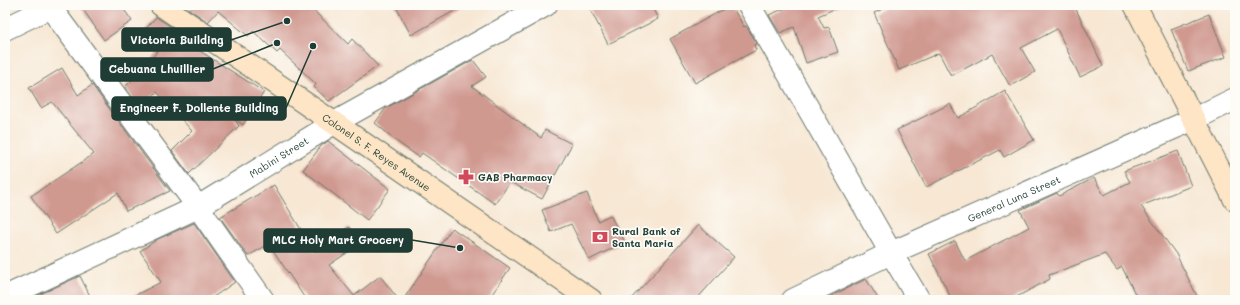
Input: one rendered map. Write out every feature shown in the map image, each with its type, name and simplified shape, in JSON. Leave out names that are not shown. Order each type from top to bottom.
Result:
[{"type":"main road","name":"Colonel S. F. Reyes Avenue","points":[[161,5],[334,122],[591,300]]},
{"type":"main road","points":[[1135,5],[1235,200]]},
{"type":"street","name":"Mabini Street","points":[[5,297],[198,207],[334,122],[546,5]]},
{"type":"street","points":[[749,5],[890,253],[919,300]]},
{"type":"street","points":[[5,29],[52,6],[198,207],[263,300]]},
{"type":"street","name":"General Luna Street","points":[[793,300],[890,253],[1194,119],[1235,99]]},
{"type":"building","points":[[80,5],[121,5],[132,21],[104,40]]},
{"type":"building","points":[[183,5],[308,5],[348,44],[352,39],[378,66],[329,101],[314,87],[316,84],[280,50],[277,53],[253,31],[248,36],[218,11],[208,22]]},
{"type":"building","points":[[395,5],[465,5],[411,35]]},
{"type":"building","points":[[588,5],[651,5],[658,19],[608,44]]},
{"type":"building","points":[[731,5],[744,27],[746,26],[757,43],[754,45],[756,50],[695,83],[670,39]]},
{"type":"building","points":[[787,5],[843,5],[818,16],[824,28],[829,27],[838,52],[806,63],[794,27],[780,33],[769,15],[788,7]]},
{"type":"building","points":[[892,5],[1074,5],[1103,66],[1080,77],[1057,29],[1021,48],[1035,72],[1010,86],[992,54],[951,76],[939,53],[899,70],[874,13]]},
{"type":"building","points":[[1209,14],[1226,57],[1188,71],[1171,29]]},
{"type":"building","points":[[156,17],[192,41],[189,44],[264,92],[243,125],[234,118],[239,126],[189,174],[172,151],[192,131],[157,92],[140,108],[125,87],[148,64],[160,47],[143,32]]},
{"type":"building","points":[[473,60],[486,77],[472,86],[541,138],[545,130],[572,144],[542,199],[510,182],[495,204],[468,185],[462,177],[459,179],[422,153],[419,157],[400,144],[375,123],[386,108]]},
{"type":"building","points":[[62,68],[78,95],[92,85],[170,191],[126,211],[118,193],[56,234],[31,196],[94,154],[52,102],[41,108],[29,88]]},
{"type":"building","points":[[1005,91],[1034,140],[1004,157],[1000,150],[926,187],[897,130],[950,104],[958,118]]},
{"type":"building","points":[[328,141],[390,189],[367,220],[303,170],[321,146]]},
{"type":"building","points":[[1178,151],[1191,186],[1141,206],[1176,254],[1199,300],[1138,300],[1122,267],[1117,270],[1105,254],[1049,275],[1050,279],[1011,300],[952,300],[929,254],[955,241],[965,261],[1029,227],[1020,210],[1057,193],[1059,196],[1094,178],[1104,195],[1130,182],[1124,171]]},
{"type":"building","points":[[274,185],[314,251],[349,227],[360,244],[329,265],[354,296],[380,276],[399,300],[306,300],[269,244],[248,256],[220,217]]},
{"type":"building","points":[[587,193],[598,221],[610,215],[625,242],[589,260],[571,224],[551,232],[542,210]]},
{"type":"building","points":[[194,223],[235,282],[209,300],[126,300],[161,282],[140,251],[158,239]]},
{"type":"building","points":[[698,225],[734,257],[696,300],[630,300]]},
{"type":"building","points":[[452,228],[510,268],[488,300],[403,300]]},
{"type":"building","points":[[80,276],[92,300],[29,300],[34,297]]},
{"type":"building","points":[[866,279],[879,300],[824,300],[833,295]]},
{"type":"place","name":"Victoria Building","points":[[287,21]]},
{"type":"place","name":"Cebuana Lhuillier","points":[[277,43]]},
{"type":"place","name":"Engineer F. Dollente Building","points":[[313,46]]},
{"type":"place","name":"GAB Pharmacy","points":[[466,177]]},
{"type":"place","name":"Rural Bank of Santa Maria","points":[[600,237]]},
{"type":"place","name":"MLC Holy Mart Grocery","points":[[460,248]]}]
